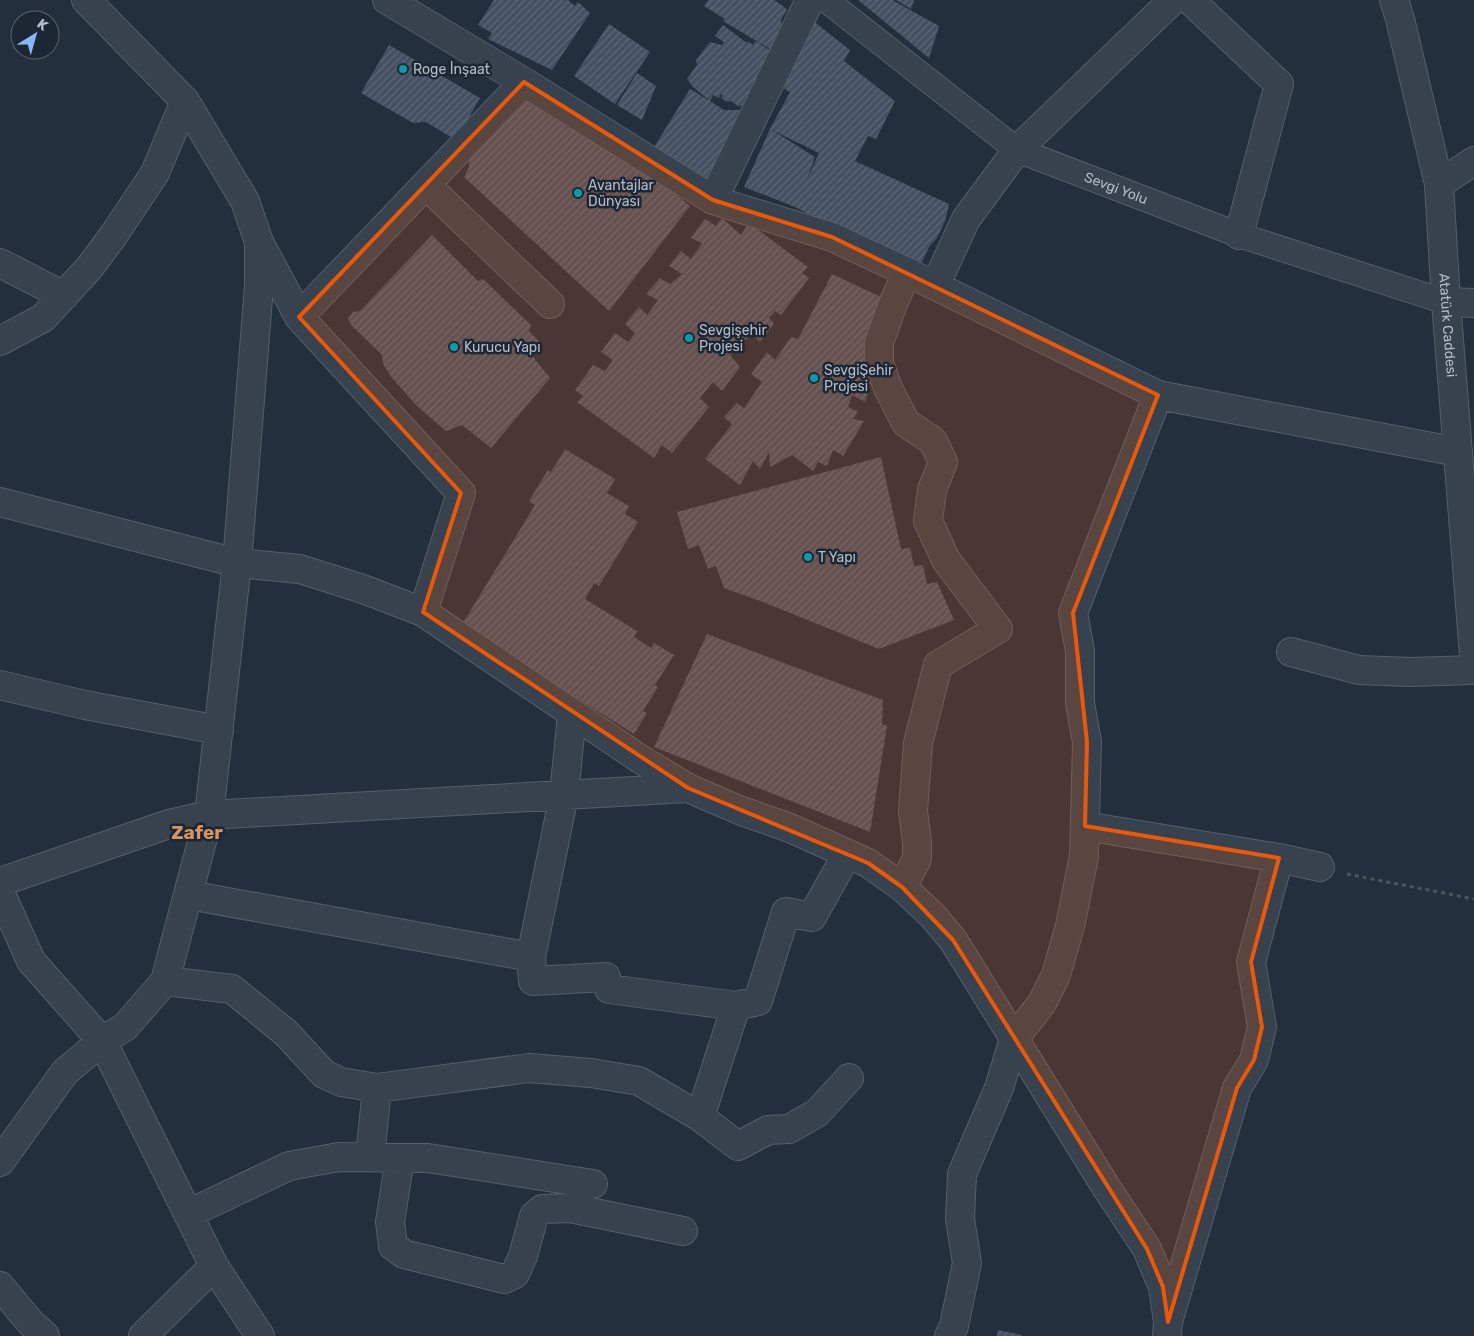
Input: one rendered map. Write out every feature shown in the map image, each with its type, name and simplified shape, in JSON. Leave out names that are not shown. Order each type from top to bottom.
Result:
[{"type":"street","points":[[86,0],[185,101],[246,201],[259,242],[299,316],[461,493],[423,612]]},
{"type":"street","points":[[387,0],[524,82],[713,200],[832,237],[1158,394],[1458,452]]},
{"type":"street","points":[[713,200],[810,0]]},
{"type":"street","name":"Sevgi Yolu","points":[[826,0],[1017,150],[1240,235],[1446,302]]},
{"type":"street","points":[[935,286],[966,219],[1017,150],[1173,0]]},
{"type":"street","points":[[1190,0],[1279,84],[1240,235]]},
{"type":"street","name":"Atatürk Caddesi","points":[[1394,0],[1403,29],[1439,184],[1458,452],[1469,531],[1474,655]]},
{"type":"street","points":[[299,316],[524,82]]},
{"type":"street","points":[[0,341],[43,318],[90,266],[113,236],[155,173],[185,101]]},
{"type":"street","points":[[1439,184],[1474,161]]},
{"type":"street","points":[[426,185],[550,304]]},
{"type":"street","points":[[0,1162],[65,1072],[102,1041],[125,1027],[165,981],[209,815],[237,563],[259,286],[259,242]]},
{"type":"street","points":[[0,263],[64,296]]},
{"type":"street","points":[[902,887],[917,859],[917,842],[912,811],[918,743],[938,665],[998,629],[946,560],[928,521],[932,490],[943,462],[932,442],[906,423],[888,388],[879,363],[879,343],[907,272]]},
{"type":"street","points":[[1446,302],[1474,303]]},
{"type":"street","points":[[949,1336],[954,1326],[967,1263],[960,1219],[962,1174],[999,1088],[1014,1039],[1042,1003],[1056,975],[1070,926],[1084,856],[1087,742],[1080,703],[1080,651],[1073,613],[1158,394]]},
{"type":"street","points":[[0,502],[237,563],[300,569],[423,612],[572,714],[688,788],[739,810],[790,828],[868,863],[902,887],[932,915],[953,940],[1106,1187],[1147,1249],[1164,1287],[1168,1329]]},
{"type":"street","points":[[1291,652],[1359,670],[1410,672],[1474,670]]},
{"type":"street","points":[[0,685],[85,705],[219,730]]},
{"type":"street","points":[[572,714],[564,795],[531,957],[533,980],[606,977],[609,989],[736,1006],[758,1001],[786,912],[812,917],[847,854]]},
{"type":"street","points":[[0,882],[169,824],[209,815],[688,788]]},
{"type":"street","points":[[1085,826],[1278,858],[1320,867]]},
{"type":"street","points":[[1168,1329],[1237,1088],[1254,1060],[1262,1027],[1251,962],[1278,858]]},
{"type":"street","points":[[0,892],[31,961],[102,1041],[214,1266],[260,1336]]},
{"type":"street","points":[[189,894],[531,957]]},
{"type":"street","points":[[165,981],[232,989],[286,1033],[324,1074],[341,1082],[377,1088],[529,1068],[639,1081],[700,1117],[738,1146],[768,1130],[789,1129],[817,1113],[849,1078]]},
{"type":"street","points":[[700,1117],[736,1006]]},
{"type":"street","points":[[370,1157],[377,1088]]},
{"type":"street","points":[[188,1214],[289,1166],[339,1157],[428,1158],[593,1184]]},
{"type":"street","points":[[400,1158],[390,1222],[394,1246],[404,1254],[504,1279],[515,1274],[523,1256],[534,1216],[542,1209],[570,1208],[683,1231]]},
{"type":"street","points":[[143,1336],[214,1266]]},
{"type":"street","points":[[0,1286],[30,1322],[45,1336]]},
{"type":"path","points":[[1320,867],[1474,899]]},
{"type":"highlighted area","points":[[524,82],[713,200],[832,237],[1158,395],[1073,613],[1087,742],[1085,826],[1279,858],[1251,962],[1262,1027],[1254,1060],[1237,1088],[1168,1322],[1163,1287],[1147,1249],[953,940],[902,887],[868,863],[688,788],[423,612],[461,493],[299,317]]},
{"type":"building","points":[[494,0],[568,0],[575,6],[578,2],[590,13],[552,70],[488,39],[492,33],[478,25]]},
{"type":"building","points":[[708,0],[774,0],[787,10],[781,20],[782,30],[770,49],[723,21],[725,19],[704,6]]},
{"type":"building","points":[[858,0],[892,0],[939,26],[929,58]]},
{"type":"building","points":[[896,0],[914,0],[911,9]]},
{"type":"building","points":[[813,21],[850,50],[844,61],[895,101],[876,139],[868,136],[855,161],[949,204],[945,221],[921,264],[927,265],[927,269],[827,224],[795,207],[744,187],[770,129],[790,92],[777,85]],"holes":[[[772,130],[819,153],[807,180],[815,157]]]},
{"type":"building","points":[[609,24],[650,52],[615,104],[574,76]]},
{"type":"building","points":[[723,25],[747,43],[748,41],[753,45],[756,41],[775,54],[744,108],[731,101],[727,102],[721,98],[723,95],[721,94],[719,98],[713,95],[710,101],[693,87],[687,79],[697,65],[696,60],[710,42],[722,45],[724,42],[715,36]]},
{"type":"building","name":"Roge İnşaat","points":[[389,45],[480,98],[456,140],[426,122],[413,123],[361,93]]},
{"type":"building","points":[[637,73],[656,86],[642,120],[617,105]]},
{"type":"building","points":[[690,89],[724,110],[740,110],[729,139],[706,186],[651,152]]},
{"type":"building","name":"Avantajlar Dünyası","points":[[524,98],[660,181],[690,206],[609,311],[464,177],[469,167],[469,161]]},
{"type":"building","name":"Sevgişehir Projesi","points":[[722,218],[741,235],[749,223],[808,267],[802,273],[809,278],[781,315],[775,311],[769,318],[774,324],[760,342],[752,334],[730,355],[740,367],[722,391],[713,382],[700,398],[709,407],[672,453],[662,445],[654,458],[577,402],[583,396],[575,390],[593,365],[605,371],[613,360],[601,352],[615,333],[628,342],[635,333],[625,324],[639,307],[647,315],[658,300],[646,294],[660,278],[670,284],[682,274],[669,266],[681,251],[691,259],[702,243],[691,238],[705,219],[716,226]]},
{"type":"building","name":"Kurucu Yapı","points":[[432,235],[478,281],[483,279],[531,325],[529,331],[539,341],[530,353],[550,378],[491,448],[462,425],[446,431],[418,407],[392,378],[383,364],[382,355],[352,326],[348,319],[353,312],[360,311]]},
{"type":"building","name":"SevgiŞehir Projesi","points":[[832,274],[883,298],[877,364],[865,402],[852,395],[848,407],[858,412],[853,419],[864,421],[843,456],[833,450],[827,466],[818,462],[813,471],[792,455],[770,467],[769,452],[760,469],[753,461],[740,485],[705,459],[732,424],[724,417],[737,403],[744,408],[762,382],[751,374],[767,352],[775,360],[791,337],[798,339]]},
{"type":"building","points":[[565,449],[615,479],[607,493],[629,506],[625,514],[638,522],[599,586],[594,583],[585,599],[637,631],[634,637],[651,648],[654,643],[674,655],[655,685],[658,687],[643,711],[647,713],[634,734],[461,626],[535,505],[529,501],[548,470],[551,472]]},
{"type":"building","name":"T Yapı","points":[[881,457],[901,549],[910,548],[914,566],[923,565],[927,584],[937,582],[954,620],[879,649],[724,588],[716,566],[708,569],[699,545],[688,549],[677,512]]},
{"type":"building","points":[[707,634],[883,700],[882,724],[887,726],[870,832],[654,747]]},
{"type":"building","points":[[998,1330],[1021,1335],[1021,1336],[997,1336]]},
{"type":"place","name":"Roge İnşaat","points":[[403,69]]},
{"type":"place","name":"Avantajlar Dünyası","points":[[578,193]]},
{"type":"place","name":"Sevgişehir Projesi","points":[[689,338]]},
{"type":"place","name":"Kurucu Yapı","points":[[454,347]]},
{"type":"place","name":"SevgiŞehir Projesi","points":[[814,378]]},
{"type":"place","name":"T Yapı","points":[[808,557]]},
{"type":"district","name":"Zafer","points":[[197,832]]}]
